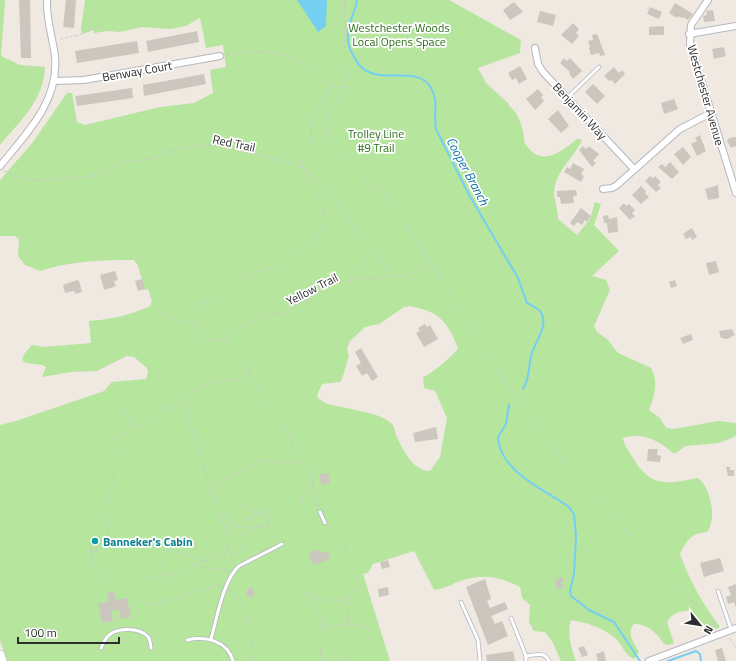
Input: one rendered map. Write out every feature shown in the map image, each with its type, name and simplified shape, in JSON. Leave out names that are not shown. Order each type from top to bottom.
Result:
[{"type":"street","points":[[0,166],[37,119],[51,95],[54,81],[55,56],[48,19],[47,0]]},
{"type":"street","name":"Westchester Avenue","points":[[708,0],[694,19],[689,34],[690,44],[736,193]]},
{"type":"street","points":[[689,34],[736,26]]},
{"type":"street","name":"Benjamin Way","points":[[535,48],[538,64],[543,72],[634,168]]},
{"type":"street","name":"Benway Court","points":[[54,81],[84,80],[220,56]]},
{"type":"street","points":[[603,189],[612,188],[617,185],[634,168],[680,129],[711,112]]},
{"type":"street","points":[[649,661],[660,659],[734,629]]},
{"type":"street","points":[[0,655],[2,661]]},
{"type":"lane","points":[[567,98],[599,67]]},
{"type":"lane","points":[[320,512],[324,524]]},
{"type":"lane","points":[[211,639],[228,582],[233,572],[248,561],[282,544]]},
{"type":"lane","points":[[718,591],[734,629]]},
{"type":"lane","points":[[461,602],[478,640],[480,661]]},
{"type":"lane","points":[[511,618],[526,656],[526,661]]},
{"type":"lane","points":[[101,648],[109,635],[123,629],[131,630],[144,635],[149,639],[151,648]]},
{"type":"lane","points":[[187,640],[211,639],[222,645],[233,661]]},
{"type":"lane","points":[[526,656],[542,654],[547,657],[549,661]]},
{"type":"path","points":[[345,0],[344,27],[347,88],[326,121],[329,139],[338,152],[373,187],[393,203],[504,380],[562,459],[660,568],[736,646]]},
{"type":"path","points":[[52,40],[78,36],[101,26]]},
{"type":"path","points":[[228,55],[280,52],[292,57],[322,77],[330,87],[347,88]]},
{"type":"path","points":[[297,462],[290,435],[284,424],[265,403],[250,376],[248,367],[228,345],[225,339],[203,340],[196,312],[198,305],[223,292],[238,278],[278,266],[308,246],[320,231],[325,214],[323,204],[303,168],[301,154],[310,143],[313,116],[330,87]]},
{"type":"path","name":"Red Trail","points":[[0,169],[11,175],[31,180],[50,181],[91,176],[131,162],[150,159],[171,151],[212,144],[287,162],[303,168],[326,186],[368,246],[394,279]]},
{"type":"path","points":[[350,281],[354,274],[367,260],[368,246]]},
{"type":"path","name":"Yellow Trail","points":[[225,339],[231,332],[248,322],[272,314],[289,311],[295,305],[307,301],[326,288],[344,281],[394,279],[406,276],[431,262]]},
{"type":"path","points":[[157,310],[167,316],[199,325]]},
{"type":"path","points":[[127,408],[125,416],[132,424],[144,427],[160,411],[183,401],[192,390],[198,391],[206,382],[217,380],[234,381],[243,378],[248,367]]},
{"type":"path","points":[[183,401],[186,408],[187,417],[198,444],[206,474],[225,526],[233,560]]},
{"type":"path","points":[[90,552],[100,550],[106,546],[109,539],[106,519],[106,503],[114,482],[114,472],[123,451],[114,441],[114,438],[119,433],[122,434],[127,431],[132,424]]},
{"type":"path","points":[[213,492],[224,480],[236,476],[246,468],[260,461],[268,459],[282,464],[297,462],[310,467],[313,472],[313,485],[320,512]]},
{"type":"path","points":[[293,523],[304,495],[313,485]]},
{"type":"path","points":[[222,518],[244,504],[254,514],[266,509],[270,510],[268,525],[269,531]]},
{"type":"path","points":[[225,526],[257,516],[269,514]]},
{"type":"path","points":[[324,524],[336,530],[345,540],[349,559],[360,583],[347,606]]},
{"type":"path","points":[[226,531],[244,526],[254,527],[268,525]]},
{"type":"path","points":[[201,560],[200,563],[202,568],[224,569],[233,572],[245,534],[249,529],[254,527]]},
{"type":"path","points":[[93,543],[90,552],[93,565],[100,569],[104,575],[97,589]]},
{"type":"path","points":[[200,563],[189,566],[171,575],[153,578],[152,575],[170,549],[201,560],[213,560],[231,549]]},
{"type":"path","points":[[171,575],[180,596]]},
{"type":"path","points":[[145,604],[159,603],[228,582]]},
{"type":"path","points":[[226,591],[232,591],[235,594],[244,613],[256,661]]},
{"type":"path","points":[[320,661],[323,620],[306,598],[304,591],[324,600],[342,599],[352,595]]},
{"type":"path","points":[[342,599],[347,606],[349,624]]},
{"type":"path","points":[[323,628],[349,624],[365,627],[370,631],[372,636],[357,652],[340,661]]},
{"type":"green space","points":[[0,0],[5,0],[1,56],[20,65],[45,67],[44,79],[36,100],[0,145]]},
{"type":"green space","points":[[85,0],[449,0],[521,40],[520,53],[478,68],[486,83],[509,104],[519,119],[524,141],[532,152],[545,156],[552,155],[577,139],[582,140],[558,177],[555,184],[554,195],[558,219],[577,235],[590,219],[595,202],[601,204],[594,225],[619,251],[592,276],[606,280],[610,290],[594,326],[597,332],[607,339],[618,353],[651,368],[655,379],[655,389],[649,410],[660,418],[666,428],[674,429],[718,421],[736,423],[736,435],[734,437],[719,443],[686,446],[674,454],[663,445],[651,439],[637,436],[623,438],[624,444],[640,468],[646,475],[653,479],[661,482],[677,482],[698,478],[703,482],[711,504],[712,520],[710,527],[707,532],[697,534],[690,538],[680,554],[697,592],[720,627],[711,632],[691,611],[677,613],[671,616],[667,622],[674,643],[669,645],[664,644],[648,627],[634,624],[631,634],[633,642],[639,652],[634,659],[627,654],[615,638],[605,631],[589,624],[571,620],[569,630],[570,640],[576,661],[561,661],[552,641],[545,632],[534,631],[529,622],[530,605],[522,598],[520,587],[501,579],[481,577],[462,580],[444,588],[434,590],[414,551],[373,564],[368,573],[363,574],[390,661],[7,661],[0,640],[0,425],[104,391],[112,382],[146,379],[148,373],[147,368],[134,357],[127,356],[97,371],[71,372],[42,377],[46,367],[26,363],[22,360],[24,354],[32,345],[44,347],[91,343],[89,321],[127,315],[150,306],[152,301],[148,289],[145,290],[138,266],[134,260],[74,263],[40,271],[25,265],[18,256],[19,240],[15,236],[0,236],[0,180],[33,142],[67,93],[72,93],[77,122],[85,125],[160,107],[194,103],[213,93],[210,70],[226,67],[223,45],[206,48],[200,18],[186,26],[170,29],[142,27],[120,32],[107,31],[94,33],[94,30],[82,34],[81,28]],"holes":[[[410,306],[429,311],[446,324],[458,348],[442,364],[423,377],[424,388],[435,391],[447,418],[440,457],[430,471],[424,470],[413,463],[398,441],[394,427],[388,420],[362,411],[328,404],[318,398],[317,395],[322,384],[340,382],[349,357],[347,349],[350,341],[365,327],[379,324],[404,307]]]},
{"type":"water","points":[[297,0],[327,0],[326,26],[318,32]]},
{"type":"building","points":[[19,0],[30,0],[31,58],[21,58]]},
{"type":"building","points":[[66,0],[76,0],[74,28],[63,27]]},
{"type":"building","points":[[514,2],[523,12],[510,20],[503,10]]},
{"type":"building","points":[[675,3],[693,14],[688,20],[678,16],[677,18],[669,13]]},
{"type":"building","points":[[650,7],[662,12],[659,19],[647,14]]},
{"type":"building","points":[[713,10],[715,21],[704,22],[703,16],[707,15],[706,11]]},
{"type":"building","points":[[540,11],[556,15],[553,26],[537,22]]},
{"type":"building","points":[[573,23],[579,29],[576,33],[579,36],[572,44],[561,35]]},
{"type":"building","points":[[664,26],[664,35],[649,35],[649,27]]},
{"type":"building","points":[[197,31],[199,42],[148,52],[146,41]]},
{"type":"building","points":[[597,34],[605,55],[600,56],[599,53],[591,55],[588,41],[593,40],[592,35]]},
{"type":"building","points":[[137,41],[139,53],[77,63],[75,51]]},
{"type":"building","points":[[724,47],[726,56],[714,59],[712,49]]},
{"type":"building","points":[[564,58],[567,61],[570,58],[582,71],[573,79],[569,73],[570,72],[560,63]]},
{"type":"building","points":[[520,66],[527,79],[519,84],[516,78],[512,80],[508,73]]},
{"type":"building","points":[[614,67],[619,73],[622,70],[625,74],[615,84],[604,76]]},
{"type":"building","points":[[204,74],[206,84],[144,96],[143,85]]},
{"type":"building","points":[[593,84],[605,96],[597,104],[585,92]]},
{"type":"building","points":[[132,88],[133,98],[77,106],[75,96]]},
{"type":"building","points":[[538,89],[543,95],[541,97],[544,101],[535,110],[526,99]]},
{"type":"building","points":[[674,99],[678,109],[664,114],[661,103]]},
{"type":"building","points":[[558,110],[569,126],[561,133],[548,119]]},
{"type":"building","points":[[700,135],[706,151],[697,156],[691,144],[697,141],[695,138]]},
{"type":"building","points":[[736,137],[736,146],[731,148],[727,141],[729,138]]},
{"type":"building","points":[[583,146],[586,149],[589,146],[599,154],[593,161],[596,163],[592,167],[579,150]]},
{"type":"building","points":[[683,147],[691,157],[683,165],[674,154]]},
{"type":"building","points":[[670,162],[679,172],[672,179],[658,167],[662,164],[665,167]]},
{"type":"building","points":[[573,163],[584,169],[581,174],[584,176],[581,182],[564,172],[567,167],[570,169]]},
{"type":"building","points":[[650,176],[653,178],[655,176],[661,182],[658,185],[661,188],[656,192],[645,181]]},
{"type":"building","points":[[718,185],[719,198],[708,200],[705,189]]},
{"type":"building","points":[[641,186],[649,197],[641,204],[632,195]]},
{"type":"building","points":[[576,190],[577,196],[573,196],[574,203],[561,204],[560,197],[557,197],[557,191]]},
{"type":"building","points":[[624,203],[626,206],[629,204],[635,210],[632,213],[635,216],[630,220],[619,208]]},
{"type":"building","points":[[581,208],[591,216],[587,222],[585,220],[582,225],[577,222],[574,226],[570,223]]},
{"type":"building","points":[[608,215],[609,219],[617,217],[618,232],[608,233],[607,223],[604,223],[603,216]]},
{"type":"building","points":[[692,228],[697,237],[692,240],[691,237],[686,239],[683,234]]},
{"type":"building","points":[[716,261],[719,272],[709,275],[706,263]]},
{"type":"building","points":[[115,271],[118,280],[114,281],[116,286],[104,290],[100,275]]},
{"type":"building","points":[[142,279],[145,289],[138,291],[135,281]]},
{"type":"building","points":[[77,280],[79,281],[82,292],[76,294],[74,291],[65,293],[63,285]]},
{"type":"building","points":[[675,280],[677,286],[671,288],[669,282]]},
{"type":"building","points":[[425,324],[427,327],[430,325],[438,339],[424,347],[416,333],[420,331],[418,328]]},
{"type":"building","points":[[732,329],[735,335],[727,339],[721,338],[719,331]]},
{"type":"building","points":[[691,334],[693,340],[683,344],[680,338]]},
{"type":"building","points":[[361,348],[378,377],[372,381],[367,373],[362,376],[356,366],[361,363],[355,352]]},
{"type":"building","points":[[436,427],[438,439],[415,442],[413,433]]},
{"type":"building","points":[[648,449],[658,449],[657,455],[661,456],[660,462],[647,461]]},
{"type":"building","points":[[726,467],[730,467],[730,470],[734,470],[734,476],[728,476]]},
{"type":"building","points":[[328,473],[330,483],[322,485],[322,482],[320,482],[320,474]]},
{"type":"building","points":[[319,549],[320,553],[328,551],[330,557],[328,560],[313,565],[309,553]]},
{"type":"building","points":[[720,558],[724,571],[704,577],[700,563]]},
{"type":"building","points":[[388,560],[390,567],[382,569],[380,562]]},
{"type":"building","points":[[562,577],[564,581],[561,582],[563,588],[558,590],[554,581]]},
{"type":"building","points":[[485,579],[491,599],[487,601],[490,608],[505,602],[508,609],[491,616],[495,624],[502,621],[508,636],[488,645],[466,587]]},
{"type":"building","points":[[736,584],[736,608],[734,602],[728,604],[726,597],[731,595],[728,587]]},
{"type":"building","points":[[388,587],[389,595],[379,597],[378,589]]},
{"type":"building","points":[[248,588],[253,588],[255,593],[253,596],[248,597],[246,593]]},
{"type":"building","points":[[114,591],[116,600],[127,598],[131,617],[121,619],[119,609],[111,611],[113,621],[102,623],[98,604],[109,601],[107,593]]},
{"type":"building","points":[[584,646],[588,655],[582,657],[578,648]]},
{"type":"building","points":[[722,648],[726,661],[718,661],[715,650]]},
{"type":"building","points":[[513,651],[515,661],[487,661],[486,655]]},
{"type":"building","points":[[604,651],[606,661],[598,661],[596,654]]},
{"type":"waterway","name":"Cooper Branch","points":[[357,0],[348,35],[350,50],[361,66],[370,73],[414,77],[424,80],[431,88],[435,98],[436,129],[469,195],[518,278],[527,303],[538,309],[542,314],[542,330],[533,351],[528,377],[523,389]]},
{"type":"waterway","name":"Cooper Branch","points":[[509,404],[506,424],[498,437],[506,460],[525,478],[569,507],[574,514],[576,537],[574,574],[570,591],[571,596],[589,610],[614,622],[640,661]]},
{"type":"waterway","name":"Cooper Branch","points":[[668,661],[696,651],[700,654],[701,661]]},
{"type":"place","name":"Banneker's Cabin","points":[[95,541]]},
{"type":"park label","name":"Westchester Woods Local Opens Space","points":[[399,34]]},
{"type":"park label","name":"Trolley Line #9 Trail","points":[[376,140]]}]
